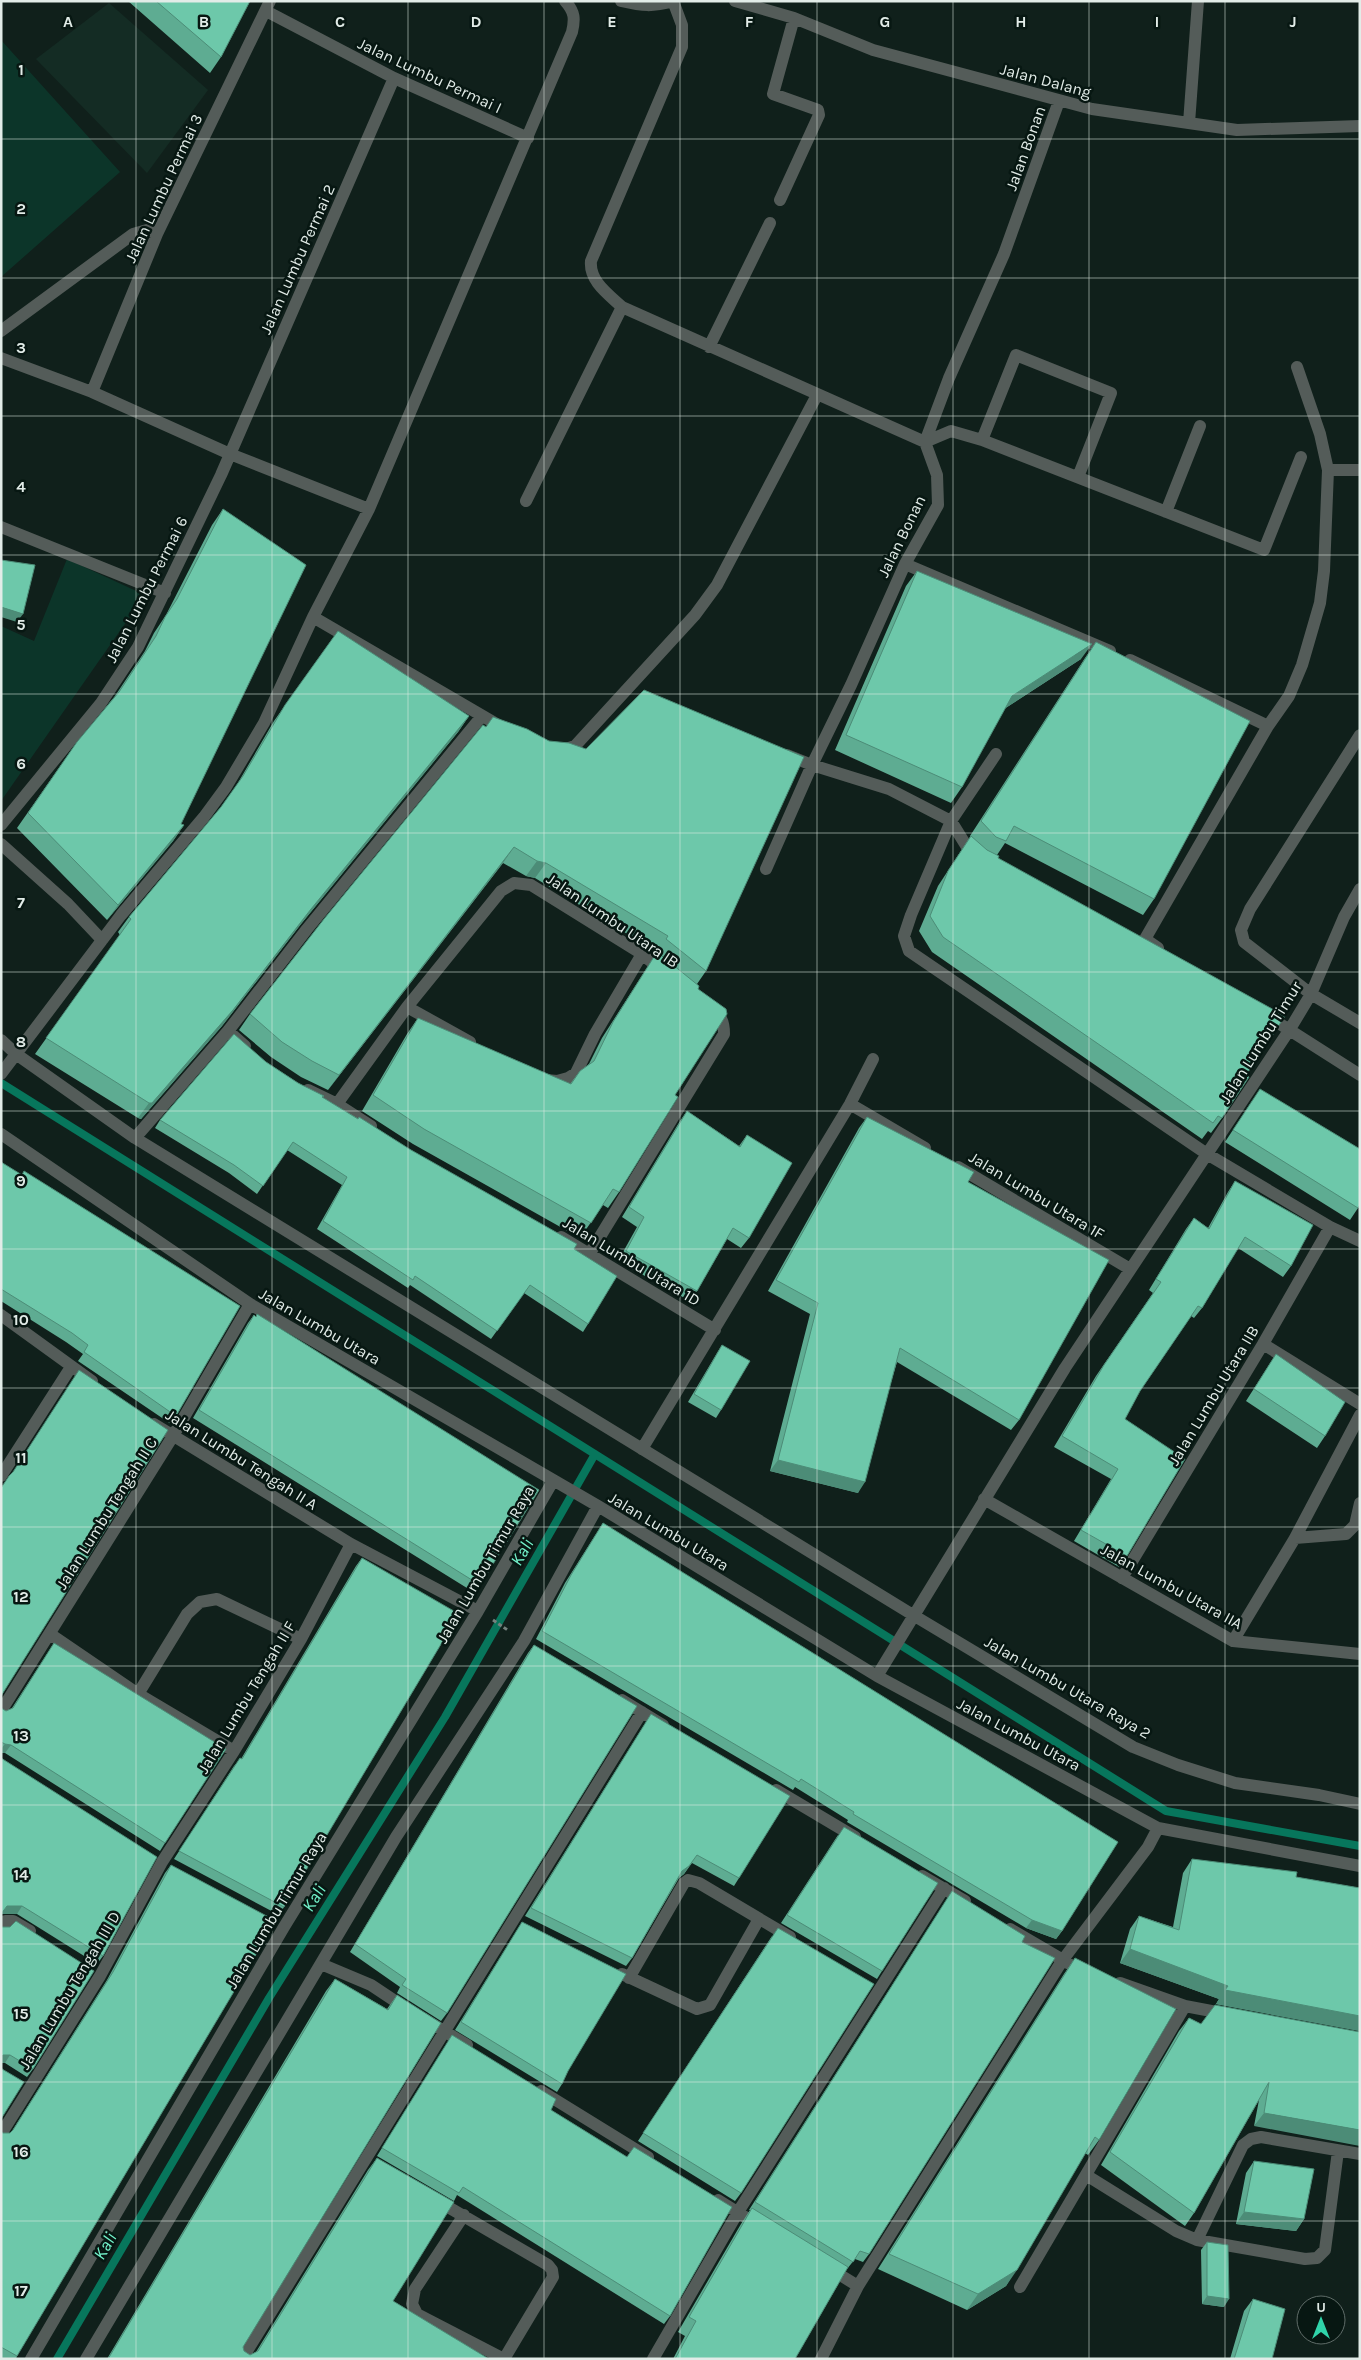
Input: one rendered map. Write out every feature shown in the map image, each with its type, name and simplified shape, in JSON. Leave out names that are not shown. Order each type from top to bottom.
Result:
[{"type":"street","points":[[621,1],[644,6],[654,6],[673,1],[682,25],[682,47],[591,261],[590,270],[596,282],[622,307],[925,442],[951,431],[982,440],[1264,550],[1301,457]]},
{"type":"street","name":"Jalan Dalang","points":[[736,1],[794,18],[873,50],[1059,101],[1120,114],[1236,130],[1360,126]]},
{"type":"street","points":[[1189,123],[1198,1]]},
{"type":"street","points":[[2,1073],[102,940],[204,817],[226,787],[264,723],[313,617],[369,509],[528,138],[572,32],[575,20],[569,5]]},
{"type":"street","name":"Jalan Lumbu Permai I","points":[[268,6],[394,78],[528,138]]},
{"type":"street","name":"Jalan Lumbu Permai 3","points":[[92,392],[157,234],[268,6]]},
{"type":"street","points":[[780,200],[819,114],[818,110],[773,94],[794,18]]},
{"type":"street","name":"Jalan Lumbu Permai 2","points":[[230,454],[394,78]]},
{"type":"street","name":"Jalan Bonan","points":[[766,869],[905,564],[938,505],[937,475],[925,442],[949,378],[1004,254],[1059,101]]},
{"type":"street","points":[[709,347],[770,223]]},
{"type":"street","points":[[1,331],[133,234],[147,230],[157,234]]},
{"type":"street","points":[[526,501],[622,307]]},
{"type":"street","points":[[982,440],[1016,355],[1111,392],[1078,477]]},
{"type":"street","points":[[1,358],[92,392],[230,454],[369,509]]},
{"type":"street","points":[[1170,955],[1145,940],[1268,726],[1289,696],[1302,665],[1320,603],[1325,552],[1328,470],[1320,434],[1297,367]]},
{"type":"street","points":[[549,750],[557,752],[575,746],[631,692],[695,615],[717,584],[817,395]]},
{"type":"street","points":[[1166,512],[1200,426]]},
{"type":"street","name":"Jalan Lumbu Permai 6","points":[[1,824],[101,703],[138,647],[230,454]]},
{"type":"street","points":[[1328,470],[1360,470]]},
{"type":"street","points":[[1,527],[165,593]]},
{"type":"street","points":[[905,564],[1082,637],[1268,726]]},
{"type":"street","points":[[313,617],[515,735]]},
{"type":"street","points":[[136,1138],[228,1031],[307,929],[482,716]]},
{"type":"street","points":[[1360,735],[1250,909],[1241,930],[1244,942],[1311,994],[1360,1023]]},
{"type":"street","points":[[774,750],[812,765],[890,789],[951,822],[967,847],[988,862]]},
{"type":"street","points":[[996,754],[951,822],[911,915],[904,936],[909,951],[1207,1154],[1330,1227],[1360,1241]]},
{"type":"street","points":[[1,844],[68,904],[102,940]]},
{"type":"street","name":"Jalan Lumbu Utara IB","points":[[338,1104],[407,1007],[501,891],[514,883],[531,885],[642,954],[673,979]]},
{"type":"street","name":"Jalan Lumbu Timur","points":[[877,1676],[1064,1368],[1290,1029],[1311,994],[1344,917],[1360,889]]},
{"type":"street","points":[[534,1076],[542,1080],[557,1081],[576,1073],[595,1034],[642,954]]},
{"type":"street","points":[[590,1253],[724,1034],[724,1025],[720,1016],[697,997]]},
{"type":"street","points":[[407,1007],[478,1047]]},
{"type":"street","points":[[1258,1010],[1360,1075]]},
{"type":"street","points":[[228,1031],[253,1052]]},
{"type":"street","points":[[1,1040],[16,1054],[136,1138],[913,1615]]},
{"type":"street","points":[[642,1449],[850,1104],[873,1059]]},
{"type":"street","points":[[297,1084],[338,1104],[385,1136]]},
{"type":"street","name":"Jalan Lumbu Utara 1F","points":[[850,1104],[1130,1269]]},
{"type":"street","name":"Jalan Lumbu Utara","points":[[1,1134],[250,1304],[598,1506],[877,1676],[1158,1828],[1360,1866]]},
{"type":"street","name":"Jalan Lumbu Utara IIB","points":[[1122,1578],[1264,1344],[1330,1227]]},
{"type":"street","name":"Jalan Lumbu Utara 1D","points":[[547,1229],[590,1253],[715,1330]]},
{"type":"street","name":"Jalan Lumbu Tengah II C","points":[[1,1711],[173,1436],[250,1304]]},
{"type":"street","points":[[1,1315],[102,1388]]},
{"type":"street","points":[[1264,1344],[1360,1404]]},
{"type":"street","points":[[1,1476],[71,1367]]},
{"type":"street","name":"Jalan Lumbu Tengah II A","points":[[142,1415],[173,1436],[351,1544],[484,1614]]},
{"type":"street","points":[[1233,1641],[1295,1538],[1360,1415]]},
{"type":"street","name":"Jalan Lumbu Timur Raya","points":[[31,2359],[280,1924],[484,1614],[557,1483]]},
{"type":"street","name":"Jalan Lumbu Utara IIA","points":[[984,1499],[1233,1641],[1360,1654]]},
{"type":"street","points":[[1295,1538],[1346,1534],[1355,1525],[1360,1503]]},
{"type":"street","points":[[86,2359],[396,1837],[528,1643],[598,1506]]},
{"type":"street","name":"Jalan Lumbu Tengah II F","points":[[163,1862],[234,1751],[301,1639],[351,1544]]},
{"type":"street","points":[[138,1694],[187,1614],[200,1602],[217,1598],[301,1639]]},
{"type":"street","name":"Jalan Lumbu Utara Raya 2","points":[[913,1615],[1133,1747],[1178,1765],[1235,1783],[1319,1795],[1360,1804]]},
{"type":"street","points":[[50,1634],[138,1694],[234,1751]]},
{"type":"street","points":[[608,1692],[677,1732]]},
{"type":"street","points":[[248,2357],[371,2163],[444,2031],[520,1922],[642,1712]]},
{"type":"street","points":[[763,1783],[867,1843]]},
{"type":"street","points":[[821,2359],[858,2286],[1062,1961],[1148,1847],[1158,1828]]},
{"type":"street","name":"Jalan Lumbu Tengah III D","points":[[1,2134],[26,2085],[163,1862]]},
{"type":"street","points":[[910,1868],[978,1909]]},
{"type":"street","points":[[629,1978],[684,1883],[688,1880],[699,1883],[799,1942]]},
{"type":"street","points":[[654,2359],[738,2212],[876,1988],[944,1888]]},
{"type":"street","points":[[611,1969],[697,2009],[710,2005],[758,1919]]},
{"type":"street","points":[[1,1928],[5,1921],[13,1921],[37,1936]]},
{"type":"street","points":[[1003,1925],[1062,1961],[1079,1967]]},
{"type":"street","points":[[321,1964],[371,1985],[478,2052]]},
{"type":"street","points":[[1112,1980],[1185,2006],[1242,2017]]},
{"type":"street","points":[[1020,2288],[1185,2006]]},
{"type":"street","points":[[528,2083],[662,2166]]},
{"type":"street","points":[[1197,2240],[1243,2146],[1251,2139],[1261,2137],[1360,2154]]},
{"type":"street","points":[[1086,2175],[1176,2232],[1197,2240],[1304,2259],[1317,2258],[1325,2250],[1338,2151]]},
{"type":"street","points":[[423,2192],[464,2215],[548,2265],[552,2270],[553,2277],[504,2359],[417,2314],[412,2304],[415,2289],[464,2215]]},
{"type":"street","points":[[704,2192],[769,2231]]},
{"type":"street","points":[[818,2261],[858,2286]]},
{"type":"path","points":[[484,1614],[507,1630]]},
{"type":"shaded area","points":[[109,3],[208,90],[147,173],[36,59]]},
{"type":"shaded area","points":[[1,40],[120,172],[1,277]]},
{"type":"shaded area","points":[[67,559],[145,595],[1,801],[1,626],[34,641]]},
{"type":"building","points":[[156,1],[250,1],[221,57]]},
{"type":"building","points":[[223,509],[306,565],[181,824],[184,825],[118,905],[28,813],[77,742],[119,692],[156,636]]},
{"type":"building","points":[[1,560],[35,565],[23,614],[1,607]]},
{"type":"building","points":[[917,571],[1092,644],[1012,696],[962,787],[846,735]]},
{"type":"building","points":[[338,631],[469,716],[311,909],[233,1010],[152,1103],[149,1103],[46,1038],[131,919],[129,917],[221,807],[243,776],[285,705]]},
{"type":"building","points":[[1096,642],[1250,721],[1154,899],[1014,826],[1006,841],[996,837],[981,821]]},
{"type":"building","points":[[644,690],[804,757],[706,971],[666,939],[668,936],[546,863],[537,861],[514,847],[339,1075],[282,1042],[250,1014],[324,919],[483,725],[486,727],[493,717],[527,729],[549,741],[569,743],[586,749]]},
{"type":"building","points":[[971,836],[987,850],[999,856],[998,858],[1285,1016],[1246,1075],[1249,1077],[1222,1118],[1218,1116],[1213,1123],[943,937],[930,916],[948,871]]},
{"type":"building","points":[[657,952],[699,986],[698,989],[726,1009],[727,1014],[675,1095],[678,1097],[619,1192],[613,1189],[591,1223],[424,1129],[373,1095],[418,1018],[571,1084],[580,1071],[594,1061],[613,1022]]},
{"type":"building","points":[[234,1034],[266,1062],[298,1083],[324,1096],[322,1097],[358,1119],[359,1117],[411,1150],[577,1244],[574,1249],[617,1276],[588,1324],[530,1285],[497,1331],[415,1276],[413,1280],[323,1221],[347,1177],[293,1142],[263,1186],[234,1165],[160,1120]]},
{"type":"building","points":[[1260,1089],[1360,1149],[1360,1205],[1358,1208],[1233,1130]]},
{"type":"building","points":[[687,1111],[740,1147],[747,1135],[792,1163],[749,1238],[733,1228],[697,1291],[626,1251],[644,1217],[629,1207]]},
{"type":"building","points":[[867,1117],[974,1172],[968,1182],[1109,1260],[1019,1420],[900,1348],[865,1482],[778,1460],[818,1303],[776,1280]]},
{"type":"building","points":[[1,1162],[22,1175],[24,1171],[240,1306],[176,1416],[84,1352],[88,1345],[72,1333],[1,1289]]},
{"type":"building","points":[[1235,1181],[1313,1225],[1291,1266],[1245,1237],[1202,1308],[1198,1306],[1140,1391],[1125,1419],[1185,1459],[1127,1556],[1081,1530],[1118,1469],[1062,1436],[1104,1365],[1161,1282],[1156,1279],[1194,1218],[1209,1229]]},
{"type":"building","points":[[257,1314],[539,1490],[480,1585],[199,1410],[254,1315],[256,1317]]},
{"type":"building","points":[[722,1345],[750,1361],[721,1410],[694,1394]]},
{"type":"building","points":[[1276,1354],[1345,1402],[1325,1436],[1254,1389]]},
{"type":"building","points":[[79,1370],[168,1430],[1,1696],[1,1488]]},
{"type":"building","points":[[603,1523],[1118,1842],[1062,1931],[1032,1920],[853,1814],[854,1812],[801,1779],[799,1782],[542,1631],[571,1575]]},
{"type":"building","points":[[362,1558],[459,1614],[284,1907],[179,1851],[240,1758],[242,1759]]},
{"type":"building","points":[[54,1643],[226,1749],[165,1843],[11,1745],[1,1742],[1,1708],[6,1711],[13,1708]]},
{"type":"building","points":[[534,1645],[637,1706],[447,2013],[402,1985],[406,1979],[355,1944]]},
{"type":"building","points":[[651,1714],[790,1796],[739,1878],[697,1855],[689,1866],[682,1871],[632,1958],[531,1908]]},
{"type":"building","points":[[1,1758],[157,1857],[103,1956],[22,1906],[7,1906],[1,1914]]},
{"type":"building","points":[[844,1827],[938,1883],[882,1971],[787,1915]]},
{"type":"building","points":[[1192,1859],[1297,1872],[1296,1877],[1360,1888],[1360,2016],[1225,1990],[1228,1986],[1130,1949],[1139,1916],[1179,1930]]},
{"type":"building","points":[[171,1865],[276,1921],[17,2356],[1,2347],[1,2132],[10,2133],[13,2130],[113,1972]]},
{"type":"building","points":[[952,1891],[1025,1936],[1022,1942],[1055,1958],[869,2254],[860,2251],[853,2262],[755,2202]]},
{"type":"building","points":[[16,1921],[94,1971],[33,2069],[10,2055],[3,2055],[1,2057],[1,1925],[2,1927],[10,1927]]},
{"type":"building","points":[[522,1922],[626,1974],[562,2084],[461,2022]]},
{"type":"building","points":[[778,1928],[874,1984],[741,2193],[643,2133]]},
{"type":"building","points":[[1075,1958],[1176,2009],[1099,2140],[1095,2137],[1017,2270],[978,2294],[889,2254]]},
{"type":"building","points":[[335,1979],[388,2010],[397,1995],[441,2023],[243,2347],[244,2351],[250,2355],[258,2351],[377,2158],[454,2202],[393,2301],[489,2359],[108,2359]]},
{"type":"building","points":[[1215,2005],[1360,2032],[1360,2130],[1264,2113],[1269,2082],[1194,2213],[1110,2152],[1189,2018],[1201,2024]]},
{"type":"building","points":[[452,2035],[556,2099],[551,2110],[627,2157],[634,2147],[732,2207],[670,2316],[463,2187],[459,2193],[382,2148]]},
{"type":"building","points":[[1,2067],[24,2082],[1,2119]]},
{"type":"building","points":[[1254,2161],[1314,2169],[1304,2219],[1244,2212]]},
{"type":"building","points":[[752,2208],[848,2267],[795,2359],[675,2359],[696,2321],[689,2317]]},
{"type":"building","points":[[1207,2242],[1228,2245],[1229,2299],[1207,2296]]},
{"type":"building","points":[[1253,2299],[1285,2309],[1272,2359],[1234,2359]]},
{"type":"waterway","points":[[1,1083],[1166,1811],[1360,1846]]},
{"type":"waterway","name":"Kali","points":[[57,2359],[269,1998],[445,1717],[595,1454]]}]
